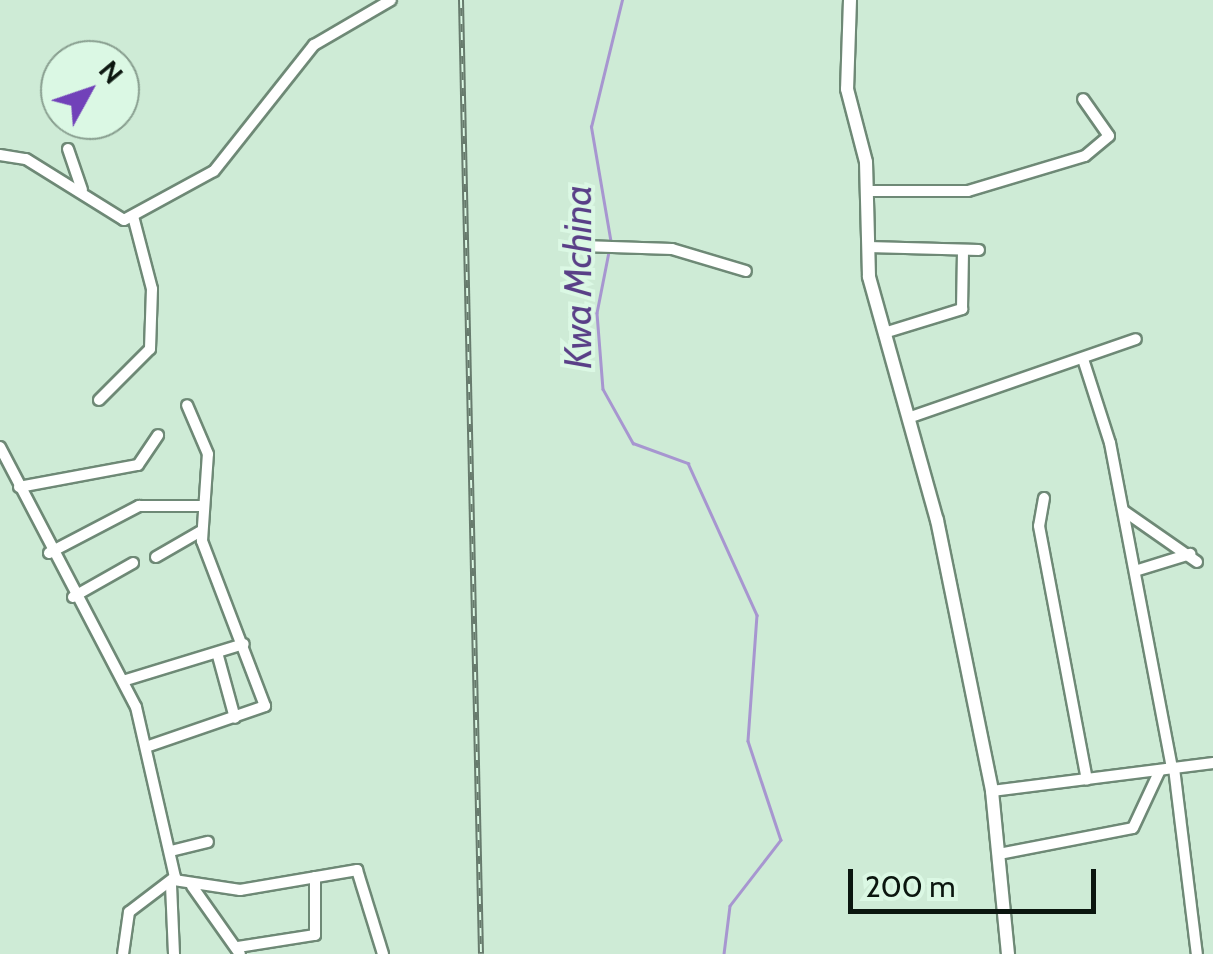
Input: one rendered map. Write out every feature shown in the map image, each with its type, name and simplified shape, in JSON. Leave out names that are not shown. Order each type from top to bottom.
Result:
[{"type":"street","points":[[0,155],[22,157],[82,190],[116,220],[132,216],[214,170],[314,45],[390,0]]},
{"type":"street","points":[[850,0],[848,104],[868,190],[868,247],[884,333],[908,418],[992,791],[1008,954]]},
{"type":"street","points":[[868,190],[968,191],[1084,156],[1106,145],[1109,133],[1084,99]]},
{"type":"street","points":[[68,149],[82,190]]},
{"type":"street","points":[[100,400],[150,348],[152,289],[132,216]]},
{"type":"street","points":[[582,246],[672,249],[746,272]]},
{"type":"street","points":[[868,247],[980,250]]},
{"type":"street","points":[[884,333],[962,309],[963,250]]},
{"type":"street","points":[[908,418],[1136,339]]},
{"type":"street","points":[[1083,359],[1124,511],[1197,954]]},
{"type":"street","points":[[146,747],[266,706],[201,531],[200,506],[208,454],[187,405]]},
{"type":"street","points":[[19,487],[138,465],[158,435]]},
{"type":"street","points":[[0,447],[49,553],[126,680],[171,851],[174,954]]},
{"type":"street","points":[[1044,498],[1039,526],[1087,779]]},
{"type":"street","points":[[49,553],[139,506],[200,506]]},
{"type":"street","points":[[1124,511],[1194,558],[1135,571]]},
{"type":"street","points":[[156,558],[201,531]]},
{"type":"street","points":[[73,597],[133,563]]},
{"type":"street","points":[[126,680],[218,656],[244,644]]},
{"type":"street","points":[[218,656],[235,718]]},
{"type":"street","points":[[992,791],[1213,763]]},
{"type":"street","points":[[999,854],[1133,828],[1169,769]]},
{"type":"street","points":[[171,851],[208,842]]},
{"type":"street","points":[[123,954],[129,912],[172,882],[240,890],[360,872],[383,954]]},
{"type":"street","points":[[192,886],[239,951],[315,935],[315,878]]},
{"type":"waterway","name":"Kwa Mchina","points":[[611,244],[591,127],[622,0]]},
{"type":"waterway","name":"Kwa Mchina","points":[[609,252],[597,313],[603,389],[633,443],[688,463],[757,615],[748,741],[781,840],[730,906],[724,954]]},
{"type":"railway","points":[[461,0],[481,954]]}]
